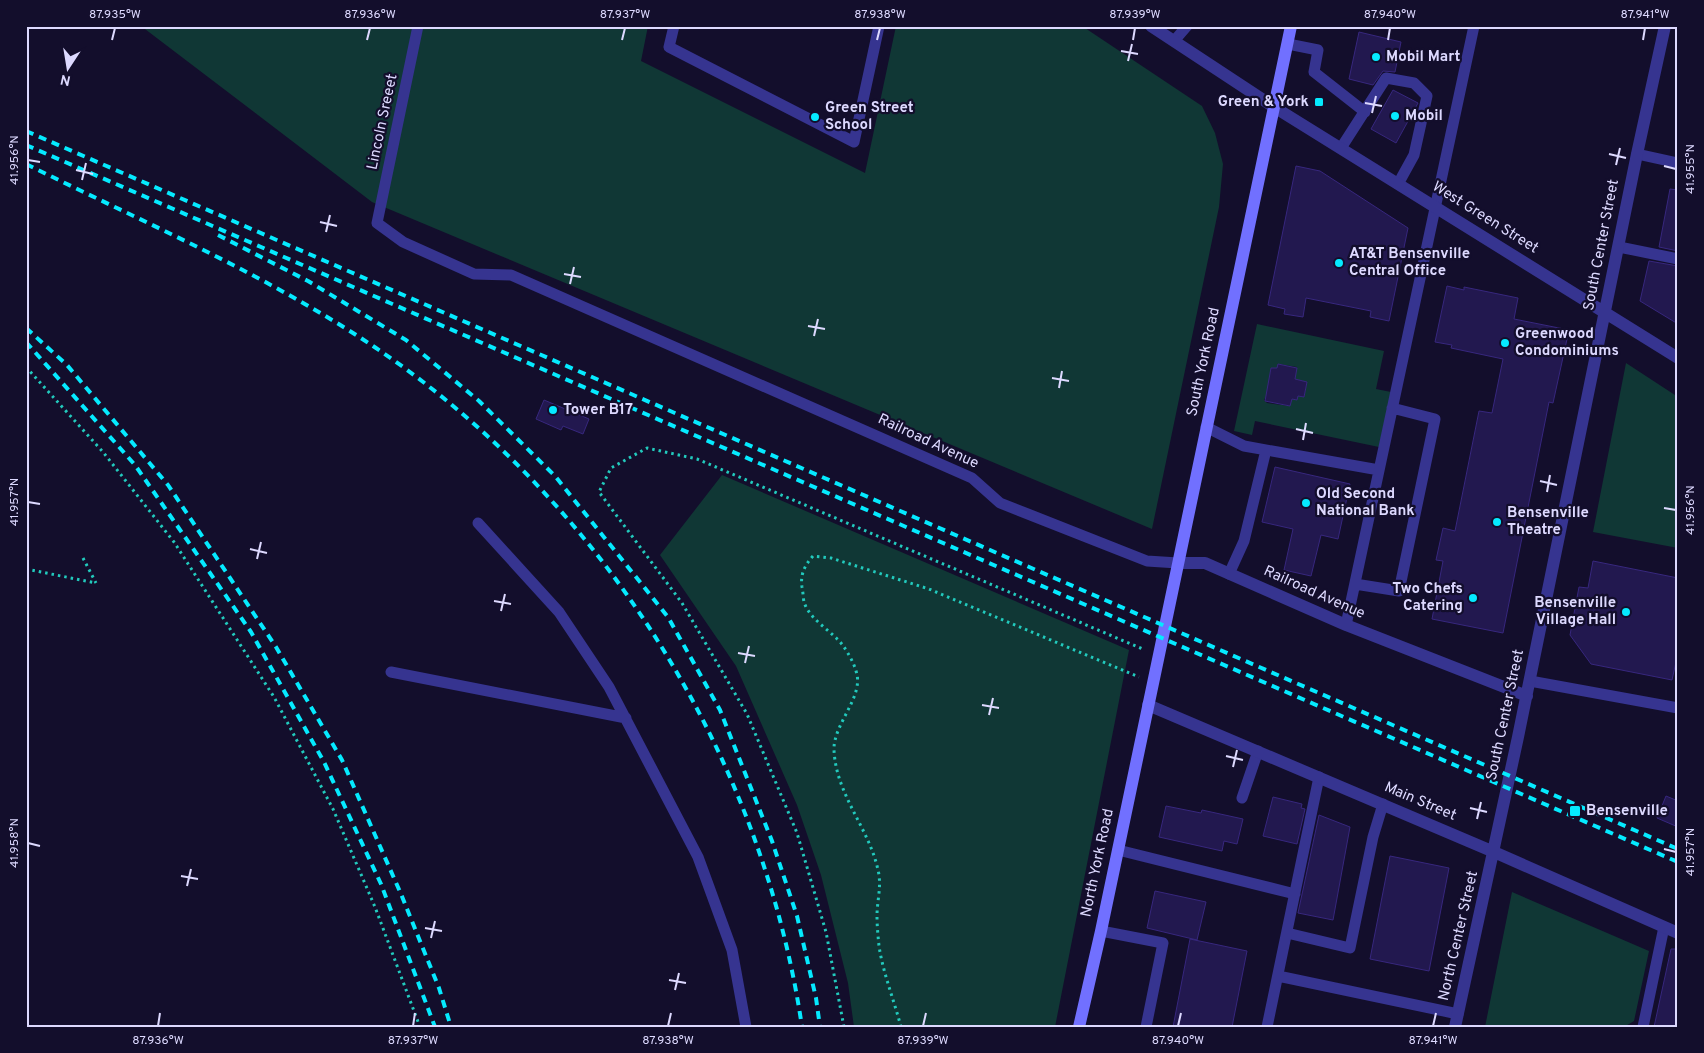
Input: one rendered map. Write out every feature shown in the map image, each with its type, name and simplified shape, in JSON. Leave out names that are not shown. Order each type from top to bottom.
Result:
[{"type":"main road","name":"South York Road","points":[[1148,705],[1292,26]]},
{"type":"main road","name":"North York Road","points":[[1079,1027],[1148,705]]},
{"type":"street","name":"West Green Street","points":[[1151,26],[1274,107],[1678,358]]},
{"type":"street","name":"South Center Street","points":[[1494,852],[1665,26]]},
{"type":"street","name":"Railroad Avenue","points":[[1178,563],[1205,563],[1346,625],[1527,696]]},
{"type":"street","name":"Main Street","points":[[1148,705],[1383,804],[1678,933]]},
{"type":"street","name":"North Center Street","points":[[1457,1021],[1494,852]]},
{"type":"lane","name":"Lincoln Sreeet","points":[[376,223],[418,26]]},
{"type":"lane","points":[[674,26],[669,47],[854,142],[879,26]]},
{"type":"lane","points":[[1174,41],[1187,26]]},
{"type":"lane","points":[[1346,625],[1474,26]]},
{"type":"lane","points":[[1288,44],[1318,50],[1314,72],[1365,112]]},
{"type":"lane","points":[[1341,148],[1386,78],[1414,83],[1427,96],[1414,155],[1398,184]]},
{"type":"lane","points":[[1637,154],[1678,162]]},
{"type":"lane","name":"Railroad Avenue","points":[[376,223],[404,242],[474,274],[512,275],[972,478],[1000,503],[1147,562],[1178,563]]},
{"type":"lane","points":[[1619,246],[1678,259]]},
{"type":"lane","points":[[1355,584],[1399,591],[1409,544],[1435,419],[1392,408]]},
{"type":"lane","points":[[1206,427],[1244,446],[1379,470]]},
{"type":"lane","points":[[1229,574],[1244,541],[1266,450]]},
{"type":"lane","points":[[478,523],[559,612],[609,687],[626,718],[698,857],[732,950],[746,1027]]},
{"type":"lane","points":[[391,672],[626,718]]},
{"type":"lane","points":[[1530,681],[1678,708]]},
{"type":"lane","points":[[1242,798],[1258,751]]},
{"type":"lane","points":[[1269,1026],[1319,777]]},
{"type":"lane","points":[[1287,933],[1350,948],[1373,838],[1383,804]]},
{"type":"lane","points":[[1118,850],[1295,894]]},
{"type":"lane","points":[[1643,1027],[1664,927]]},
{"type":"lane","points":[[1101,931],[1163,944],[1146,1027]]},
{"type":"lane","points":[[1278,976],[1457,1021]]},
{"type":"path","points":[[26,367],[103,452],[174,542],[274,697],[333,809],[375,906],[420,1027]]},
{"type":"path","points":[[844,1027],[826,932],[797,833],[747,714],[682,603],[599,492],[611,468],[647,448],[697,459],[1159,656]]},
{"type":"path","points":[[901,1027],[879,948],[877,915],[880,887],[878,870],[870,845],[842,788],[836,769],[834,747],[838,732],[855,693],[858,681],[856,670],[844,647],[813,616],[804,603],[801,578],[806,564],[813,556],[831,558],[930,589],[1153,683]]},
{"type":"path","points":[[26,569],[96,584],[82,558]]},
{"type":"green space","points":[[141,26],[648,26],[641,61],[865,173],[896,26],[1082,26],[1202,106],[1215,133],[1223,164],[1219,207],[1152,529],[372,202]]},
{"type":"green space","points":[[1257,324],[1384,351],[1376,389],[1391,392],[1379,447],[1255,421],[1252,435],[1234,431]],"holes":[[[1278,364],[1297,367],[1295,379],[1307,382],[1304,397],[1298,396],[1297,400],[1292,399],[1290,406],[1267,403],[1264,400],[1267,394],[1271,368],[1277,368]]]},
{"type":"green space","points":[[1626,363],[1678,397],[1678,548],[1593,532]]},
{"type":"green space","points":[[722,475],[1129,650],[1055,1027],[854,1027],[848,983],[821,875],[797,805],[736,666],[660,555]]},
{"type":"green space","points":[[1512,892],[1649,951],[1634,1021],[1624,1027],[1485,1027]]},
{"type":"building","name":"Mobil Mart","points":[[1359,32],[1401,42],[1395,72],[1383,71],[1373,85],[1349,79]]},
{"type":"building","name":"Mobil","points":[[1393,90],[1418,103],[1396,143],[1371,129]]},
{"type":"building","name":"AT&T Bensenville Central Office","points":[[1296,166],[1320,171],[1408,228],[1389,321],[1370,317],[1371,311],[1306,298],[1303,317],[1284,314],[1285,309],[1268,305]]},
{"type":"building","points":[[1670,189],[1678,190],[1678,251],[1659,247]]},
{"type":"building","points":[[1649,261],[1678,266],[1678,324],[1640,301]]},
{"type":"building","points":[[1447,286],[1464,290],[1464,287],[1518,298],[1514,319],[1569,330],[1553,403],[1549,402],[1503,633],[1432,619],[1443,561],[1436,560],[1443,528],[1455,531],[1479,411],[1492,413],[1503,359],[1451,348],[1452,345],[1435,342]]},
{"type":"building","points":[[1278,364],[1297,368],[1295,379],[1307,382],[1304,397],[1298,396],[1297,400],[1292,399],[1290,406],[1265,401],[1271,368],[1277,368]]},
{"type":"building","name":"Tower B17","points":[[544,400],[589,419],[583,434],[563,426],[561,430],[536,419]]},
{"type":"building","name":"Old Second National Bank","points":[[1275,467],[1350,484],[1338,539],[1321,535],[1311,576],[1284,570],[1293,529],[1262,522]]},
{"type":"building","name":"Bensenville Village Hall","points":[[1593,561],[1678,578],[1678,653],[1672,680],[1591,664],[1570,635],[1579,587],[1588,588]]},
{"type":"building","name":"Bensenville","points":[[1666,796],[1678,801],[1678,827],[1657,818]]},
{"type":"building","points":[[1273,797],[1302,804],[1301,808],[1305,809],[1297,844],[1263,836]]},
{"type":"building","points":[[1166,806],[1201,813],[1202,810],[1243,819],[1237,844],[1224,841],[1222,851],[1159,837]]},
{"type":"building","points":[[1319,815],[1350,827],[1333,920],[1298,913]]},
{"type":"building","points":[[1390,856],[1449,868],[1429,971],[1370,959]]},
{"type":"building","points":[[1155,891],[1206,902],[1197,940],[1147,928]]},
{"type":"building","points":[[1190,939],[1247,951],[1232,1027],[1173,1027]]},
{"type":"building","points":[[1671,949],[1678,949],[1678,1027],[1654,1027]]},
{"type":"railway","points":[[26,131],[1678,849]]},
{"type":"railway","points":[[26,145],[1678,862]]},
{"type":"railway","points":[[26,164],[247,272],[332,320],[373,346],[456,408],[531,479],[599,557],[658,642],[709,732],[750,827],[781,926],[802,1027]]},
{"type":"railway","points":[[218,235],[308,281],[406,340],[479,401],[555,476],[668,617],[720,710],[772,841],[797,916],[816,998],[820,1027]]},
{"type":"railway","points":[[26,328],[67,365],[168,485],[276,647],[342,760],[401,894],[439,988],[451,1027]]},
{"type":"railway","points":[[26,342],[135,465],[251,632],[324,762],[381,884],[435,1027]]},
{"type":"place","name":"Mobil Mart","points":[[1376,57]]},
{"type":"place","name":"Green & York","points":[[1319,102]]},
{"type":"place","name":"Mobil","points":[[1395,116]]},
{"type":"place","name":"Green Street School","points":[[815,117]]},
{"type":"place","name":"AT&T Bensenville Central Office","points":[[1339,263]]},
{"type":"place","name":"Greenwood Condominiums","points":[[1505,343]]},
{"type":"place","name":"Tower B17","points":[[553,410]]},
{"type":"place","name":"Old Second National Bank","points":[[1306,503]]},
{"type":"place","name":"Bensenville Theatre","points":[[1497,522]]},
{"type":"place","name":"Two Chefs Catering","points":[[1473,598]]},
{"type":"place","name":"Bensenville Village Hall","points":[[1626,612]]},
{"type":"place","name":"Bensenville","points":[[1575,811]]}]
